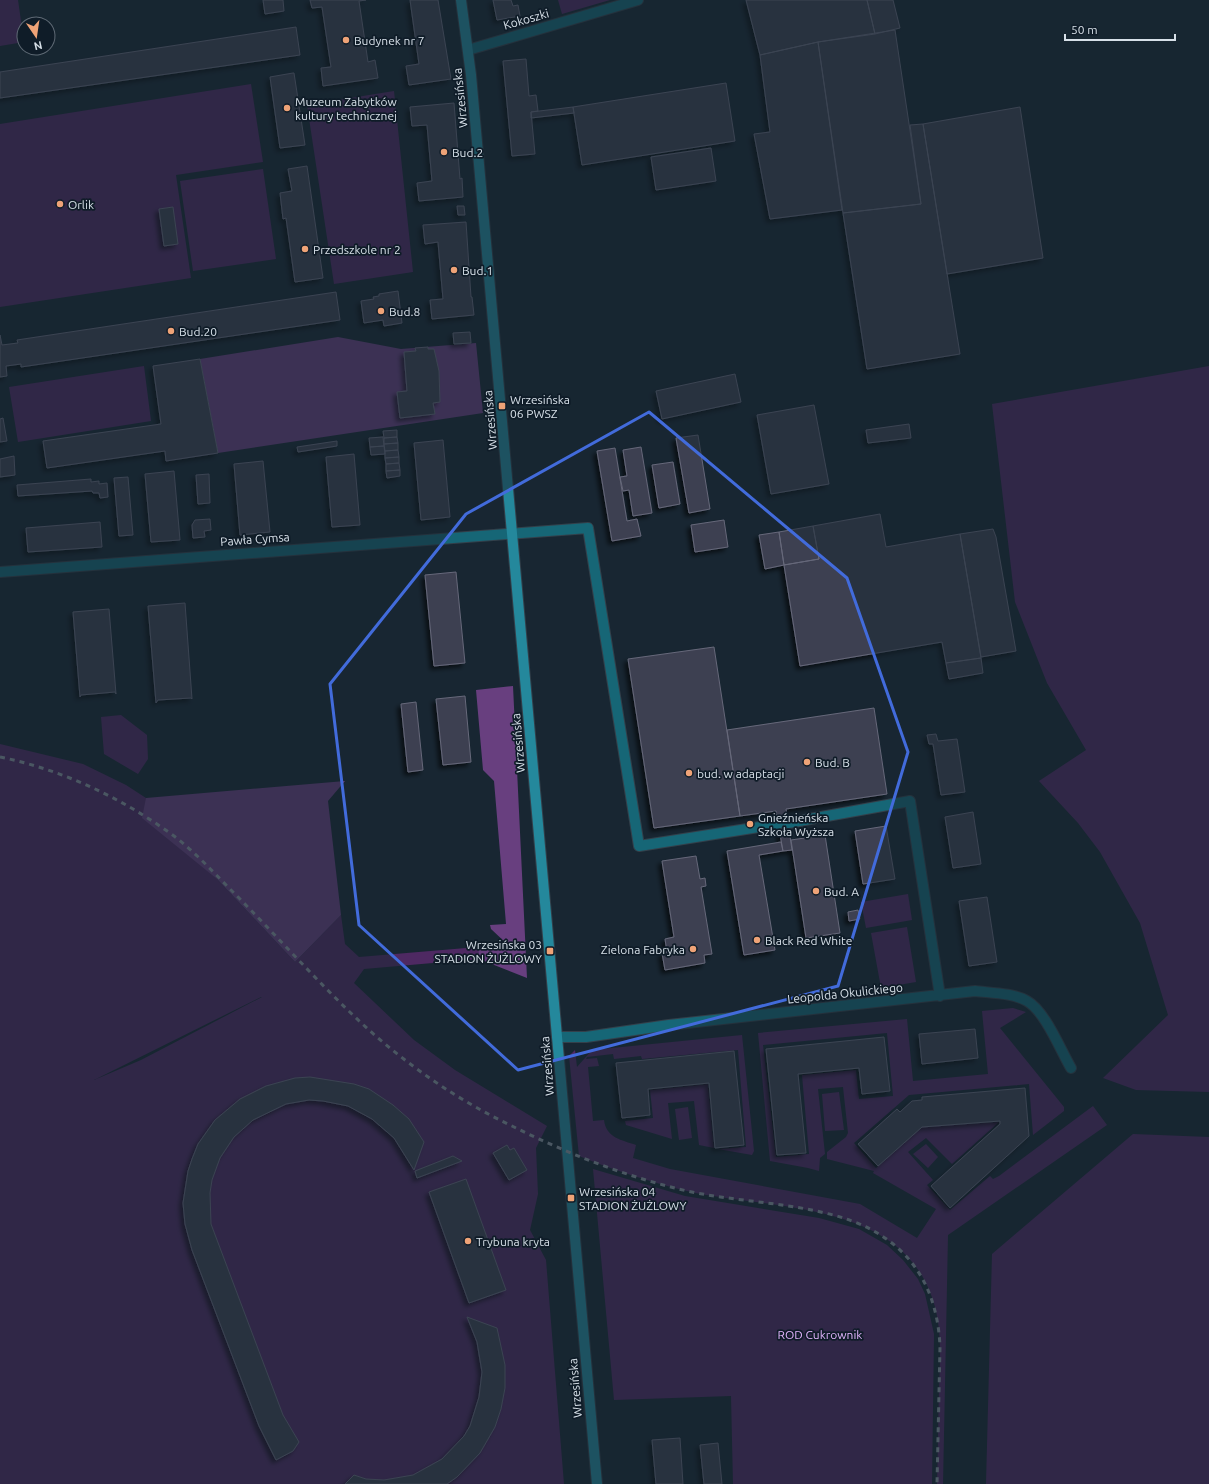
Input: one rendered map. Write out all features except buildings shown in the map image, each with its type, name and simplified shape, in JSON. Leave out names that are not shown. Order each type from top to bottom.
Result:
[{"type":"street","name":"Wrzesińska","points":[[461,0],[468,50],[513,533],[597,1484]]},
{"type":"street","name":"Kokoszki","points":[[468,50],[638,0]]},
{"type":"street","name":"Pawła Cymsa","points":[[0,572],[588,528],[639,846],[910,802],[940,996]]},
{"type":"street","name":"Leopolda Okulickiego","points":[[557,1037],[586,1037],[669,1025],[976,991],[1014,996],[1027,1001],[1039,1011],[1071,1068]]},
{"type":"highlighted area","points":[[649,412],[847,578],[908,752],[838,986],[518,1070],[359,925],[330,684],[466,514]]},
{"type":"green space","points":[[0,0],[18,0],[20,16],[16,16],[16,43],[0,46]]},
{"type":"green space","points":[[558,0],[610,0],[562,14]]},
{"type":"green space","points":[[251,84],[263,162],[176,175],[191,278],[0,307],[0,124]]},
{"type":"green space","points":[[394,91],[413,272],[334,284],[307,105]]},
{"type":"green space","points":[[263,169],[276,259],[193,271],[180,181]]},
{"type":"green space","points":[[144,366],[151,421],[18,442],[9,387]]},
{"type":"green space","points":[[1209,366],[1209,1092],[1136,1090],[1103,1078],[1168,1015],[1140,923],[1100,852],[1078,823],[1039,781],[1086,750],[1047,683],[1015,602],[992,404]]},
{"type":"green space","points":[[121,715],[147,735],[148,759],[138,774],[104,754],[101,717]]},
{"type":"green space","points":[[0,744],[83,764],[126,785],[146,798],[217,879],[295,962],[341,915],[345,944],[359,957],[478,947],[479,959],[364,969],[354,983],[414,1040],[455,1070],[547,1126],[536,1148],[538,1194],[530,1230],[546,1260],[564,1484],[0,1484]],"holes":[[[262,997],[141,1060],[94,1080]]]},
{"type":"green space","points":[[908,894],[912,920],[866,928],[861,902]]},
{"type":"green space","points":[[907,927],[916,982],[881,988],[871,933]]},
{"type":"green space","points":[[1013,1008],[1026,1012],[1000,1028],[1064,1107],[1064,1111],[1033,1135],[1029,1084],[909,1095],[854,1143],[876,1168],[922,1127],[999,1122],[952,1164],[926,1138],[908,1152],[933,1180],[927,1185],[950,1210],[990,1176],[993,1179],[999,1176],[1093,1106],[1107,1125],[948,1235],[943,1484],[937,1484],[940,1353],[939,1328],[930,1292],[913,1262],[889,1240],[860,1225],[827,1214],[792,1207],[691,1192],[663,1185],[607,1167],[579,1156],[569,1056],[575,1050],[577,1067],[592,1050],[742,1035],[754,1151],[752,1155],[718,1149],[746,1147],[738,1050],[642,1059],[641,1056],[614,1059],[613,1054],[587,1057],[586,1059],[597,1058],[599,1066],[588,1067],[593,1121],[604,1120],[605,1126],[611,1135],[620,1140],[636,1145],[633,1158],[670,1169],[860,1204],[917,1238],[936,1209],[873,1173],[874,1171],[827,1159],[827,1152],[846,1137],[848,1133],[843,1087],[818,1089],[825,1154],[820,1158],[819,1171],[770,1161],[758,1033],[907,1019],[913,1081],[988,1074],[982,1011]],"holes":[[[887,1033],[893,1096],[859,1099],[856,1070],[802,1075],[809,1154],[776,1157],[763,1045]]]},
{"type":"green space","points":[[708,1084],[714,1148],[699,1145],[694,1101],[668,1103],[672,1139],[626,1125],[625,1121],[653,1118],[650,1090]]},
{"type":"green space","points":[[839,1092],[844,1130],[825,1131],[822,1094]]},
{"type":"green space","points":[[688,1107],[692,1138],[679,1140],[675,1109]]},
{"type":"green space","points":[[1133,1134],[1209,1137],[1209,1484],[986,1484],[992,1254]]},
{"type":"green space","points":[[926,1144],[938,1157],[928,1168],[913,1154]]},
{"type":"green space","name":"ROD Cukrownik","points":[[593,1169],[685,1196],[819,1218],[859,1229],[887,1245],[903,1260],[918,1279],[925,1294],[934,1334],[932,1484],[733,1484],[731,1396],[614,1400]]},
{"type":"shaded area","points":[[338,337],[401,349],[476,343],[483,413],[218,453],[200,359]]},
{"type":"shaded area","points":[[513,686],[527,978],[479,959],[478,947],[507,944],[491,929],[490,925],[506,924],[494,781],[483,770],[476,690]]},
{"type":"shaded area","points":[[345,781],[328,801],[341,915],[295,962],[217,879],[142,818],[146,798]]},
{"type":"railway","points":[[0,757],[46,769],[91,787],[134,809],[174,836],[204,863],[355,1017],[410,1064],[470,1104],[555,1146],[620,1172],[687,1191],[791,1206],[825,1213],[850,1220],[872,1230],[892,1243],[908,1258],[921,1276],[931,1297],[937,1321],[940,1347],[937,1484]]},
{"type":"place","name":"Budynek nr 7","points":[[346,40]]},
{"type":"place","name":"Muzeum Zabytków kultury technicznej","points":[[287,108]]},
{"type":"place","name":"Bud.2","points":[[444,152]]},
{"type":"place","name":"Orlik","points":[[60,204]]},
{"type":"place","name":"Przedszkole nr 2","points":[[305,249]]},
{"type":"place","name":"Bud.1","points":[[454,270]]},
{"type":"place","name":"Bud.8","points":[[381,311]]},
{"type":"place","name":"Bud.20","points":[[171,331]]},
{"type":"place","name":"Wrzesińska 06 PWSZ","points":[[502,406]]},
{"type":"place","name":"Bud. B","points":[[807,762]]},
{"type":"place","name":"bud. w adaptacji","points":[[689,773]]},
{"type":"place","name":"Gnieźnieńska Szkoła Wyższa","points":[[750,824]]},
{"type":"place","name":"Bud. A","points":[[816,891]]},
{"type":"place","name":"Black Red White","points":[[757,940]]},
{"type":"place","name":"Zielona Fabryka","points":[[693,949]]},
{"type":"place","name":"Wrzesińska 03 STADION ŻUŻLOWY","points":[[550,951]]},
{"type":"place","name":"Wrzesińska 04 STADION ŻUŻLOWY","points":[[571,1198]]},
{"type":"place","name":"Trybuna kryta","points":[[468,1241]]}]
